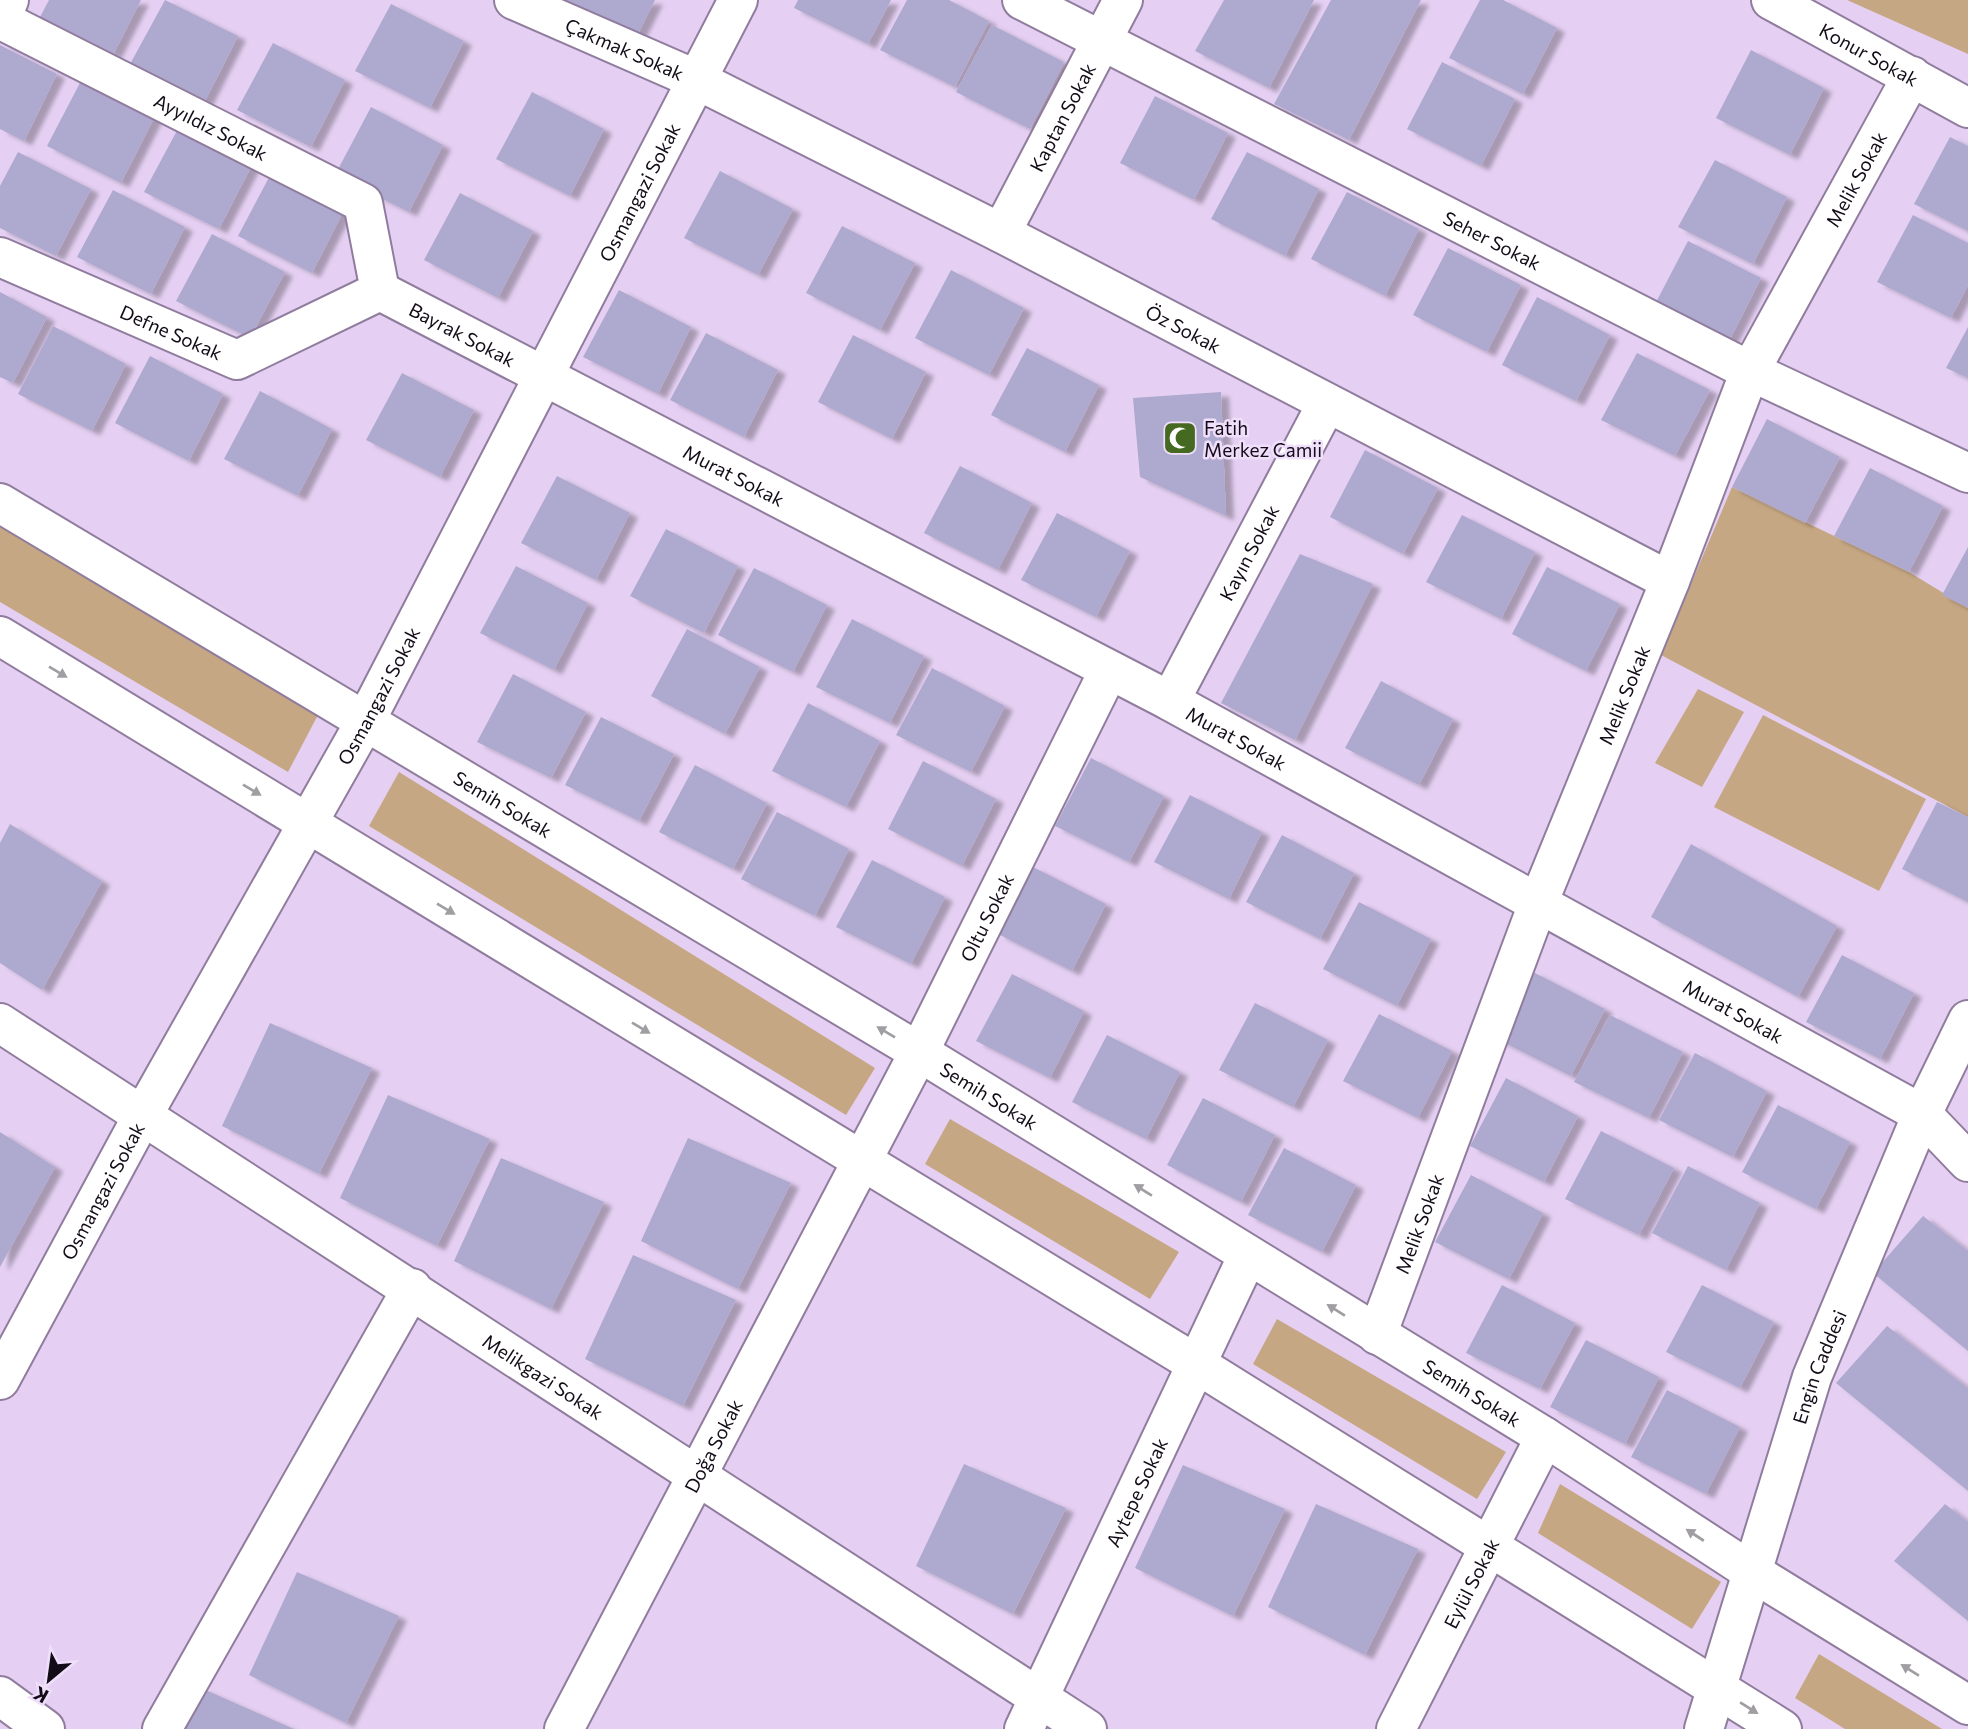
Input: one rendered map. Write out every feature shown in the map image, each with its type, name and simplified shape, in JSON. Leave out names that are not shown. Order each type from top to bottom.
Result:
[{"type":"street","name":"Ayyıldız Sokak","points":[[9,0],[1,20],[363,204],[380,291]]},
{"type":"street","name":"Çakmak Sokak","points":[[514,0],[695,79]]},
{"type":"street","name":"Osmangazi Sokak","points":[[0,1380],[144,1113],[366,720],[738,0]]},
{"type":"street","name":"Seher Sokak","points":[[1022,0],[1750,371],[1968,473]]},
{"type":"street","name":"Kaptan Sokak","points":[[1001,233],[1104,41],[1123,0]]},
{"type":"street","name":"Konur Sokak","points":[[1771,0],[1968,108]]},
{"type":"street","name":"Melik Sokak","points":[[1377,1335],[1539,901],[1670,581],[1750,371],[1912,76]]},
{"type":"street","name":"Öz Sokak","points":[[695,79],[1001,233],[1670,581]]},
{"type":"street","name":"Defne Sokak","points":[[0,257],[237,360],[380,291]]},
{"type":"street","name":"Bayrak Sokak","points":[[380,291],[545,376]]},
{"type":"street","name":"Murat Sokak","points":[[545,376],[1170,701],[1539,901],[1922,1114],[1968,1162]]},
{"type":"street","name":"Kayın Sokak","points":[[1170,701],[1327,403]]},
{"type":"street","name":"Semih Sokak","points":[[0,503],[919,1052],[1545,1437],[1752,1572],[1968,1705]]},
{"type":"street","points":[[0,636],[1198,1365],[1782,1729]]},
{"type":"street","name":"Oltu Sokak","points":[[861,1162],[919,1052],[1109,670]]},
{"type":"street","name":"Engin Caddesi","points":[[1704,1729],[1812,1377],[1922,1114],[1968,1020]]},
{"type":"street","name":"Melikgazi Sokak","points":[[0,1023],[144,1113],[697,1473],[1032,1713],[1087,1729]]},
{"type":"street","name":"Doğa Sokak","points":[[565,1729],[861,1162]]},
{"type":"street","name":"Aytepe Sokak","points":[[1032,1713],[1248,1255]]},
{"type":"street","points":[[162,1729],[412,1288]]},
{"type":"street","name":"Eylül Sokak","points":[[1396,1729],[1545,1437]]},
{"type":"street","points":[[0,1696],[45,1729]]},
{"type":"shaded area","points":[[1847,0],[1968,0],[1968,54]]},
{"type":"shaded area","points":[[1732,487],[1909,572],[1968,608],[1968,817],[1661,655]]},
{"type":"shaded area","points":[[0,522],[319,713],[288,772],[0,602]]},
{"type":"shaded area","points":[[1698,689],[1744,712],[1702,787],[1655,763]]},
{"type":"shaded area","points":[[1763,715],[1926,799],[1879,891],[1714,807]]},
{"type":"shaded area","points":[[399,772],[875,1068],[846,1115],[369,826]]},
{"type":"shaded area","points":[[950,1119],[1179,1252],[1150,1299],[925,1164]]},
{"type":"shaded area","points":[[1277,1319],[1506,1452],[1477,1499],[1253,1364]]},
{"type":"shaded area","points":[[1560,1484],[1721,1582],[1692,1629],[1538,1533]]},
{"type":"shaded area","points":[[1819,1654],[1942,1729],[1845,1729],[1795,1698]]},
{"type":"building","points":[[49,0],[141,0],[113,55],[39,19]]},
{"type":"building","points":[[165,0],[238,36],[204,103],[129,66]]},
{"type":"building","points":[[564,0],[655,0],[637,36]]},
{"type":"building","points":[[798,0],[891,0],[868,44],[794,8]]},
{"type":"building","points":[[907,0],[949,0],[989,21],[955,87],[880,50]]},
{"type":"building","points":[[1224,0],[1314,0],[1269,88],[1195,51]]},
{"type":"building","points":[[1331,0],[1421,0],[1349,140],[1274,104]]},
{"type":"building","points":[[1480,0],[1503,0],[1557,28],[1523,94],[1449,58]]},
{"type":"building","points":[[391,4],[464,41],[430,108],[355,71]]},
{"type":"building","points":[[992,25],[1064,62],[1030,129],[956,92]]},
{"type":"building","points":[[273,43],[345,80],[311,147],[237,110]]},
{"type":"building","points":[[0,45],[57,74],[24,141],[0,129]]},
{"type":"building","points":[[1751,50],[1824,88],[1790,155],[1716,118]]},
{"type":"building","points":[[1442,62],[1515,99],[1481,166],[1407,129]]},
{"type":"building","points":[[82,79],[155,116],[121,183],[47,146]]},
{"type":"building","points":[[532,92],[604,129],[570,196],[496,159]]},
{"type":"building","points":[[1155,96],[1228,133],[1194,200],[1120,163]]},
{"type":"building","points":[[371,107],[443,145],[409,212],[335,175]]},
{"type":"building","points":[[180,125],[253,163],[219,229],[144,192]]},
{"type":"building","points":[[1950,137],[1968,146],[1968,231],[1914,204]]},
{"type":"building","points":[[18,152],[91,189],[56,256],[0,228],[0,186]]},
{"type":"building","points":[[1247,152],[1319,189],[1285,256],[1211,219]]},
{"type":"building","points":[[1715,160],[1787,197],[1753,264],[1678,227]]},
{"type":"building","points":[[274,168],[346,206],[312,273],[238,236]]},
{"type":"building","points":[[720,171],[793,209],[758,275],[684,238]]},
{"type":"building","points":[[113,190],[185,227],[151,294],[77,257]]},
{"type":"building","points":[[1347,192],[1419,229],[1385,296],[1311,259]]},
{"type":"building","points":[[460,193],[533,231],[498,298],[424,260]]},
{"type":"building","points":[[1913,215],[1968,243],[1968,285],[1951,318],[1877,282]]},
{"type":"building","points":[[842,226],[915,263],[880,330],[806,293]]},
{"type":"building","points":[[212,234],[285,272],[250,338],[176,301]]},
{"type":"building","points":[[1688,241],[1761,278],[1727,345],[1653,308]]},
{"type":"building","points":[[1448,248],[1521,285],[1487,352],[1413,315]]},
{"type":"building","points":[[951,270],[1024,308],[989,375],[915,338]]},
{"type":"building","points":[[619,290],[691,327],[658,394],[583,357]]},
{"type":"building","points":[[0,292],[47,317],[13,383],[0,377]]},
{"type":"building","points":[[1537,297],[1610,335],[1576,401],[1502,365]]},
{"type":"building","points":[[53,326],[126,364],[92,431],[18,394]]},
{"type":"building","points":[[1968,327],[1968,378],[1946,368]]},
{"type":"building","points":[[706,333],[778,370],[744,437],[670,400]]},
{"type":"building","points":[[853,335],[926,372],[892,439],[818,402]]},
{"type":"building","points":[[1027,348],[1099,385],[1065,452],[991,415]]},
{"type":"building","points":[[1637,353],[1710,390],[1675,456],[1601,420]]},
{"type":"building","points":[[150,356],[223,394],[189,461],[115,423]]},
{"type":"building","points":[[402,373],[474,410],[440,477],[366,440]]},
{"type":"building","points":[[260,391],[332,429],[298,496],[224,459]]},
{"type":"building","name":"Fatih Merkez Camii","points":[[1221,392],[1226,516],[1140,477],[1133,398]]},
{"type":"building","points":[[1767,419],[1840,457],[1805,523],[1732,487]]},
{"type":"building","points":[[1365,450],[1438,488],[1403,554],[1330,517]]},
{"type":"building","points":[[960,466],[1032,503],[998,570],[924,533]]},
{"type":"building","points":[[1870,468],[1943,506],[1909,572],[1834,536]]},
{"type":"building","points":[[557,476],[630,513],[596,580],[521,543]]},
{"type":"building","points":[[1057,513],[1130,551],[1096,617],[1021,580]]},
{"type":"building","points":[[1462,515],[1535,552],[1501,619],[1426,582]]},
{"type":"building","points":[[666,529],[738,566],[704,633],[630,596]]},
{"type":"building","points":[[1968,547],[1968,608],[1942,595]]},
{"type":"building","points":[[1300,554],[1373,584],[1295,740],[1221,703]]},
{"type":"building","points":[[516,566],[588,603],[554,670],[480,633]]},
{"type":"building","points":[[1547,567],[1620,604],[1586,671],[1512,634]]},
{"type":"building","points":[[754,568],[827,605],[793,672],[718,635]]},
{"type":"building","points":[[852,619],[924,656],[890,723],[816,687]]},
{"type":"building","points":[[687,629],[760,667],[725,734],[651,696]]},
{"type":"building","points":[[932,668],[1005,706],[971,772],[896,735]]},
{"type":"building","points":[[513,674],[586,712],[551,778],[477,742]]},
{"type":"building","points":[[1381,681],[1453,719],[1419,785],[1345,748]]},
{"type":"building","points":[[808,703],[880,741],[846,807],[772,771]]},
{"type":"building","points":[[601,717],[674,754],[639,821],[565,785]]},
{"type":"building","points":[[1091,758],[1164,796],[1129,862],[1055,826]]},
{"type":"building","points":[[923,761],[996,799],[962,866],[888,829]]},
{"type":"building","points":[[695,765],[767,803],[733,869],[659,832]]},
{"type":"building","points":[[1190,795],[1262,832],[1229,899],[1154,862]]},
{"type":"building","points":[[1937,802],[1968,817],[1968,902],[1902,869]]},
{"type":"building","points":[[777,812],[849,849],[815,916],[741,879]]},
{"type":"building","points":[[10,824],[102,881],[42,990],[0,963],[0,843]]},
{"type":"building","points":[[1282,835],[1354,873],[1320,939],[1246,902]]},
{"type":"building","points":[[1691,844],[1837,926],[1798,997],[1651,917]]},
{"type":"building","points":[[872,860],[945,897],[911,964],[836,927]]},
{"type":"building","points":[[1033,867],[1106,904],[1072,971],[998,934]]},
{"type":"building","points":[[1359,902],[1431,939],[1397,1006],[1323,969]]},
{"type":"building","points":[[1842,955],[1914,993],[1880,1059],[1806,1022]]},
{"type":"building","points":[[1533,972],[1605,1009],[1571,1076],[1497,1039]]},
{"type":"building","points":[[1012,974],[1084,1011],[1050,1078],[976,1041]]},
{"type":"building","points":[[1255,1003],[1328,1040],[1293,1107],[1219,1070]]},
{"type":"building","points":[[1379,1014],[1452,1051],[1418,1118],[1343,1081]]},
{"type":"building","points":[[1610,1015],[1683,1052],[1649,1118],[1574,1082]]},
{"type":"building","points":[[270,1023],[372,1068],[319,1174],[222,1126]]},
{"type":"building","points":[[1107,1035],[1180,1072],[1146,1139],[1072,1102]]},
{"type":"building","points":[[1695,1053],[1767,1091],[1733,1157],[1659,1120]]},
{"type":"building","points":[[1506,1078],[1578,1116],[1544,1182],[1470,1146]]},
{"type":"building","points":[[388,1095],[490,1139],[437,1246],[340,1198]]},
{"type":"building","points":[[1203,1098],[1275,1135],[1241,1202],[1167,1165]]},
{"type":"building","points":[[1778,1105],[1850,1142],[1816,1209],[1742,1172]]},
{"type":"building","points":[[1601,1131],[1674,1168],[1639,1235],[1565,1199]]},
{"type":"building","points":[[0,1132],[55,1167],[0,1267]]},
{"type":"building","points":[[688,1138],[791,1183],[738,1289],[641,1241]]},
{"type":"building","points":[[1284,1148],[1356,1185],[1322,1252],[1248,1215]]},
{"type":"building","points":[[501,1158],[604,1202],[551,1309],[454,1261]]},
{"type":"building","points":[[1688,1166],[1760,1203],[1726,1270],[1652,1233]]},
{"type":"building","points":[[1471,1175],[1543,1213],[1509,1279],[1435,1242]]},
{"type":"building","points":[[1923,1216],[1968,1251],[1968,1351],[1873,1273]]},
{"type":"building","points":[[633,1255],[736,1300],[683,1406],[585,1359]]},
{"type":"building","points":[[1502,1285],[1575,1323],[1540,1389],[1466,1353]]},
{"type":"building","points":[[1702,1285],[1774,1322],[1740,1388],[1666,1352]]},
{"type":"building","points":[[1887,1326],[1968,1388],[1968,1491],[1836,1383]]},
{"type":"building","points":[[1586,1340],[1659,1377],[1625,1444],[1550,1407]]},
{"type":"building","points":[[1667,1390],[1740,1427],[1706,1494],[1631,1457]]},
{"type":"building","points":[[964,1464],[1066,1508],[1013,1614],[916,1566]]},
{"type":"building","points":[[1183,1465],[1285,1509],[1233,1616],[1135,1568]]},
{"type":"building","points":[[1316,1504],[1418,1549],[1365,1655],[1268,1607]]},
{"type":"building","points":[[1945,1504],[1968,1522],[1968,1621],[1894,1561]]},
{"type":"building","points":[[297,1572],[399,1616],[346,1723],[249,1675]]},
{"type":"building","points":[[201,1688],[294,1729],[182,1729]]},
{"type":"place","name":"Fatih Merkez Camii","points":[[1180,438]]}]
